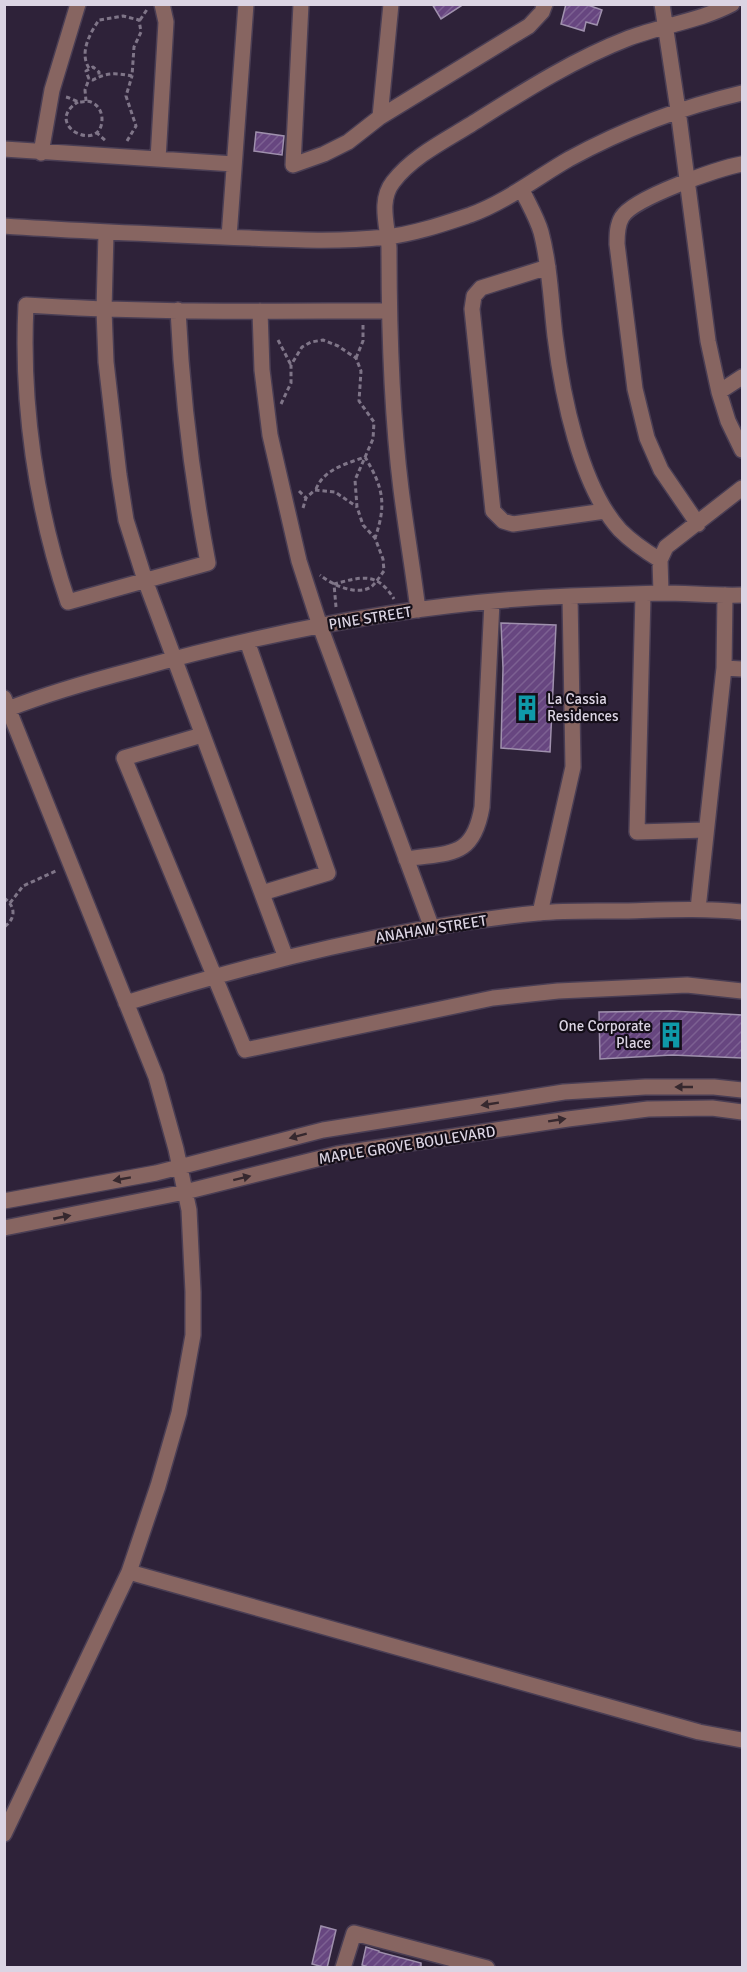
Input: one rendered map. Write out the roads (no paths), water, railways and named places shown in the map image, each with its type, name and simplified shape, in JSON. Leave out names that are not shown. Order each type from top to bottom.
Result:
[{"type":"street","points":[[41,153],[52,90],[78,4]]},
{"type":"street","points":[[158,159],[166,22],[162,4]]},
{"type":"street","points":[[229,237],[246,4]]},
{"type":"street","points":[[301,4],[293,165],[324,154],[348,142],[380,117],[529,26],[542,12],[545,4]]},
{"type":"street","points":[[380,117],[391,4]]},
{"type":"street","points":[[662,4],[708,341],[718,392],[728,421],[742,450]]},
{"type":"street","points":[[411,612],[389,311],[388,237],[385,218],[387,193],[392,183],[431,149],[522,92],[572,64],[603,48],[665,26],[718,12],[732,4]]},
{"type":"street","points":[[4,226],[106,233],[320,241],[388,237],[432,227],[473,214],[522,190],[567,160],[612,137],[678,110],[742,93]]},
{"type":"street","points":[[4,149],[234,164]]},
{"type":"street","points":[[698,524],[661,470],[647,438],[635,389],[617,244],[618,227],[623,215],[634,206],[687,181],[742,164]]},
{"type":"street","points":[[522,190],[540,231],[548,267],[555,340],[567,406],[591,482],[605,510],[619,529],[635,545],[660,560]]},
{"type":"street","points":[[106,233],[104,310],[106,362],[118,475],[126,519],[145,580],[286,958]]},
{"type":"street","points":[[548,267],[481,288],[474,296],[472,309],[493,511],[502,521],[513,524],[605,510]]},
{"type":"street","points":[[178,310],[187,434],[208,563],[68,602],[56,568],[39,487],[26,375],[26,305],[104,310],[178,310],[260,311],[389,311]]},
{"type":"street","points":[[260,311],[262,370],[270,435],[299,561],[320,626],[432,928]]},
{"type":"street","points":[[718,392],[742,377]]},
{"type":"street","points":[[661,593],[660,560],[666,547],[742,488]]},
{"type":"street","name":"PINE STREET","points":[[6,703],[247,641],[320,626],[411,612],[492,602],[570,596],[661,593],[742,595]]},
{"type":"street","points":[[643,595],[637,832],[706,830]]},
{"type":"street","points":[[698,909],[724,669],[725,595]]},
{"type":"street","points":[[540,913],[573,767],[570,596]]},
{"type":"street","points":[[406,860],[455,852],[466,846],[475,835],[480,822],[483,807],[492,602]]},
{"type":"street","points":[[247,641],[328,873],[262,893]]},
{"type":"street","points":[[724,669],[742,669]]},
{"type":"street","points":[[4,1834],[129,1572],[158,1486],[179,1413],[193,1335],[191,1236],[185,1192],[156,1077],[6,703]]},
{"type":"street","points":[[202,735],[124,758],[245,1050],[493,998],[558,991],[687,985],[742,991]]},
{"type":"street","name":"ANAHAW STREET","points":[[126,1003],[214,976],[286,958],[432,928],[540,913],[698,909],[742,912]]},
{"type":"street","name":"MAPLE GROVE BOULEVARD","points":[[4,1201],[156,1173],[323,1130],[564,1092],[645,1087],[714,1087],[742,1090]]},
{"type":"street","name":"MAPLE GROVE BOULEVARD","points":[[4,1228],[185,1192],[337,1154],[648,1109],[712,1108],[742,1112]]},
{"type":"street","points":[[129,1572],[699,1732],[742,1740]]},
{"type":"street","points":[[343,1968],[354,1933],[487,1968]]},
{"type":"place","name":"La Cassia Residences","points":[[527,708]]},
{"type":"place","name":"One Corporate Place","points":[[671,1035]]}]
